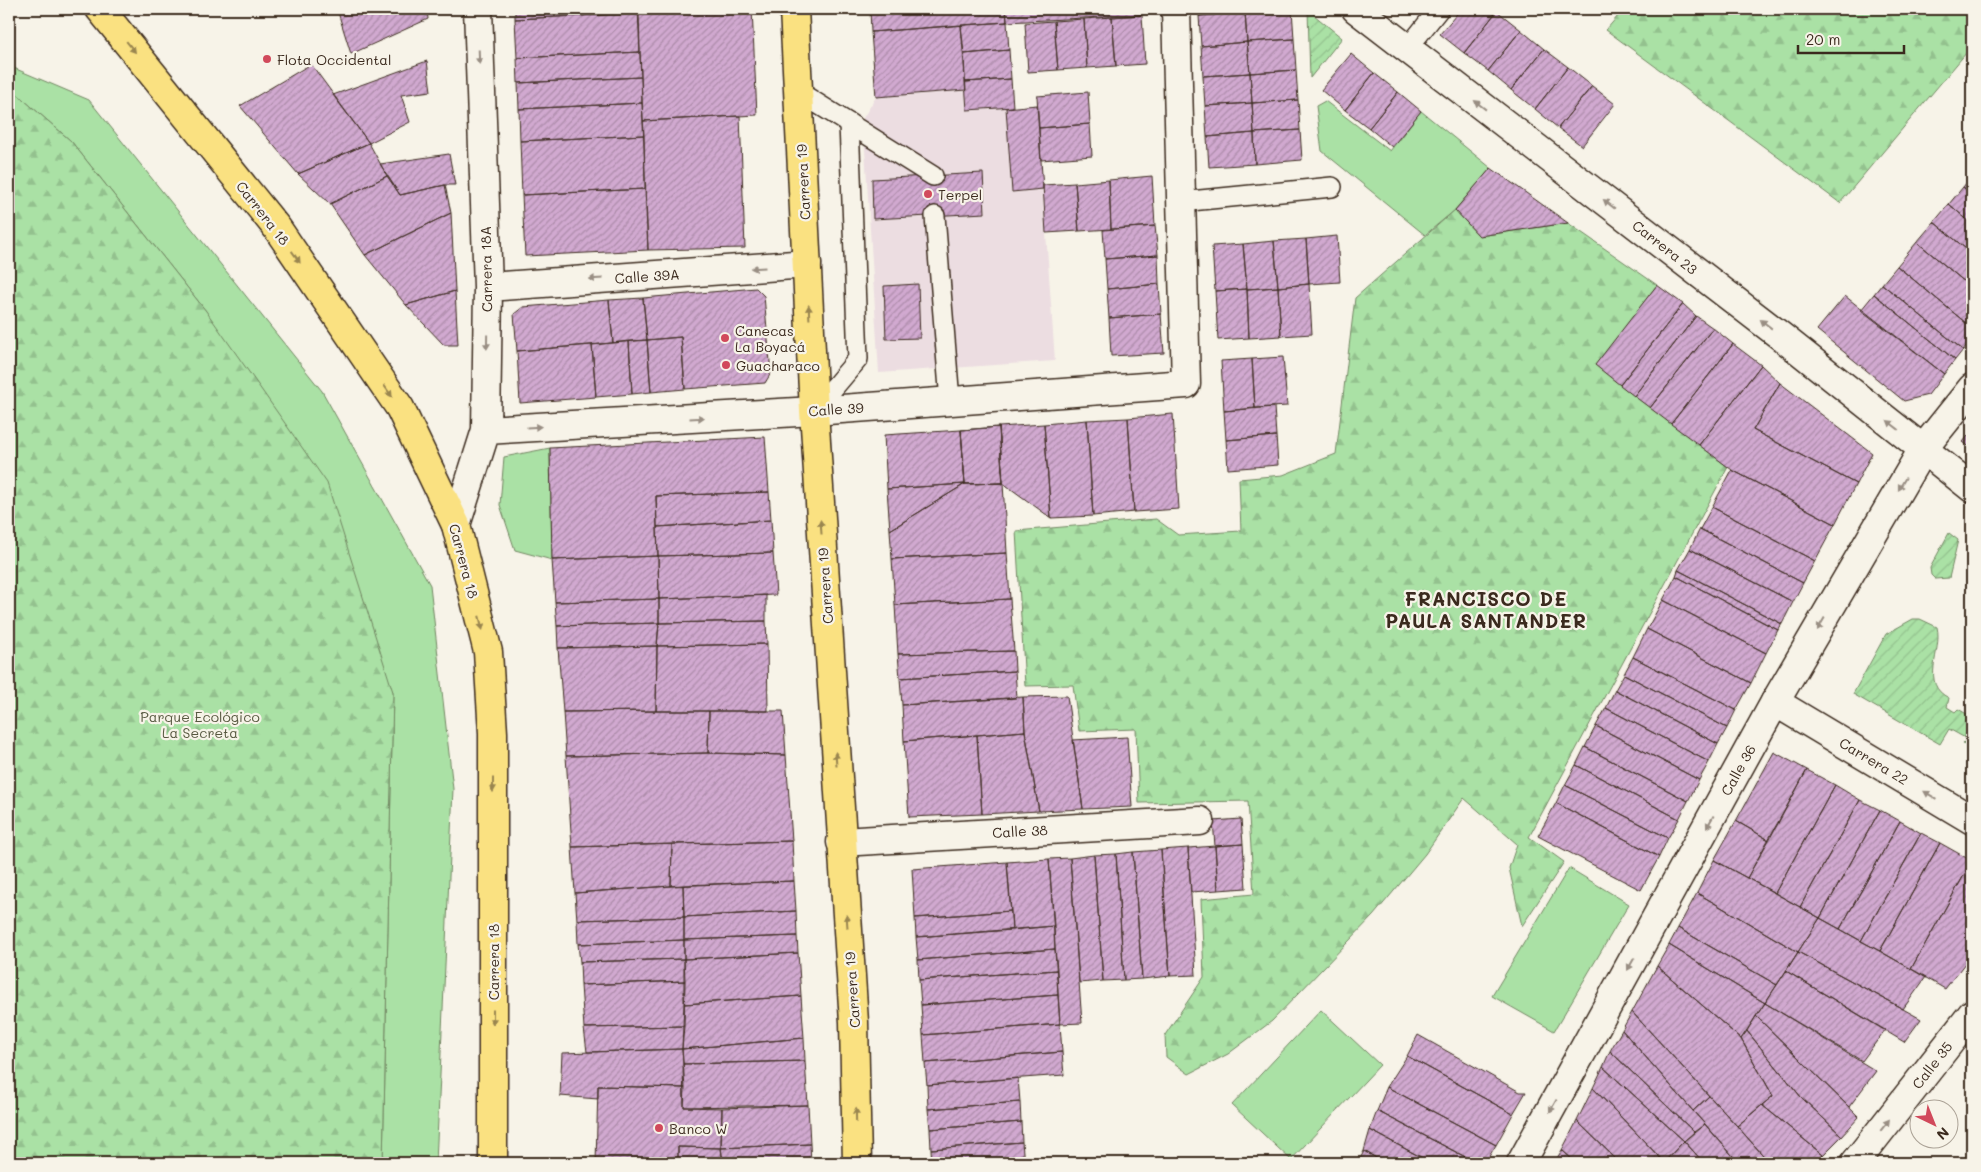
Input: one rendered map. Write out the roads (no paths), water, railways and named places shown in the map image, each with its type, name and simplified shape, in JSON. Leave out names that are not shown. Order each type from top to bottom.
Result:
[{"type":"main road","name":"Carrera 18","points":[[100,9],[276,228],[299,261],[400,408],[456,525],[488,652],[493,733],[493,1163]]},
{"type":"main road","name":"Carrera 19","points":[[794,9],[814,410],[854,1022],[857,1163]]},
{"type":"street","name":"Carrera 18A","points":[[456,525],[486,430],[488,287],[478,9]]},
{"type":"street","points":[[1176,9],[1180,202]]},
{"type":"street","name":"Carrera 23","points":[[1356,9],[1782,337],[1972,488]]},
{"type":"street","name":"Calle 39","points":[[486,430],[814,410],[1186,384],[1180,202]]},
{"type":"street","name":"Calle 39A","points":[[488,287],[807,264]]},
{"type":"street","name":"Calle 36","points":[[1521,1163],[1775,702],[1923,449],[1972,388]]},
{"type":"street","name":"Carrera 22","points":[[1775,702],[1972,820]]},
{"type":"street","name":"Calle 38","points":[[841,842],[1200,821]]},
{"type":"street","name":"Calle 35","points":[[1855,1163],[1972,1014]]},
{"type":"lane","points":[[1407,48],[1438,9]]},
{"type":"lane","points":[[799,92],[933,176]]},
{"type":"lane","points":[[814,410],[858,358],[848,123]]},
{"type":"lane","points":[[1180,202],[1332,186]]},
{"type":"lane","points":[[935,216],[950,401]]},
{"type":"place","name":"Flota Occidental","points":[[267,59]]},
{"type":"place","name":"Terpel","points":[[928,194]]},
{"type":"place","name":"Canecas La Boyacá","points":[[725,338]]},
{"type":"place","name":"Guacharaco","points":[[726,365]]},
{"type":"place","name":"Banco W","points":[[659,1128]]},
{"type":"district","name":"FRANCISCO DE PAULA SANTANDER","points":[[1486,609]]},
{"type":"park label","name":"Parque Ecológico La Secreta","points":[[200,724]]}]
